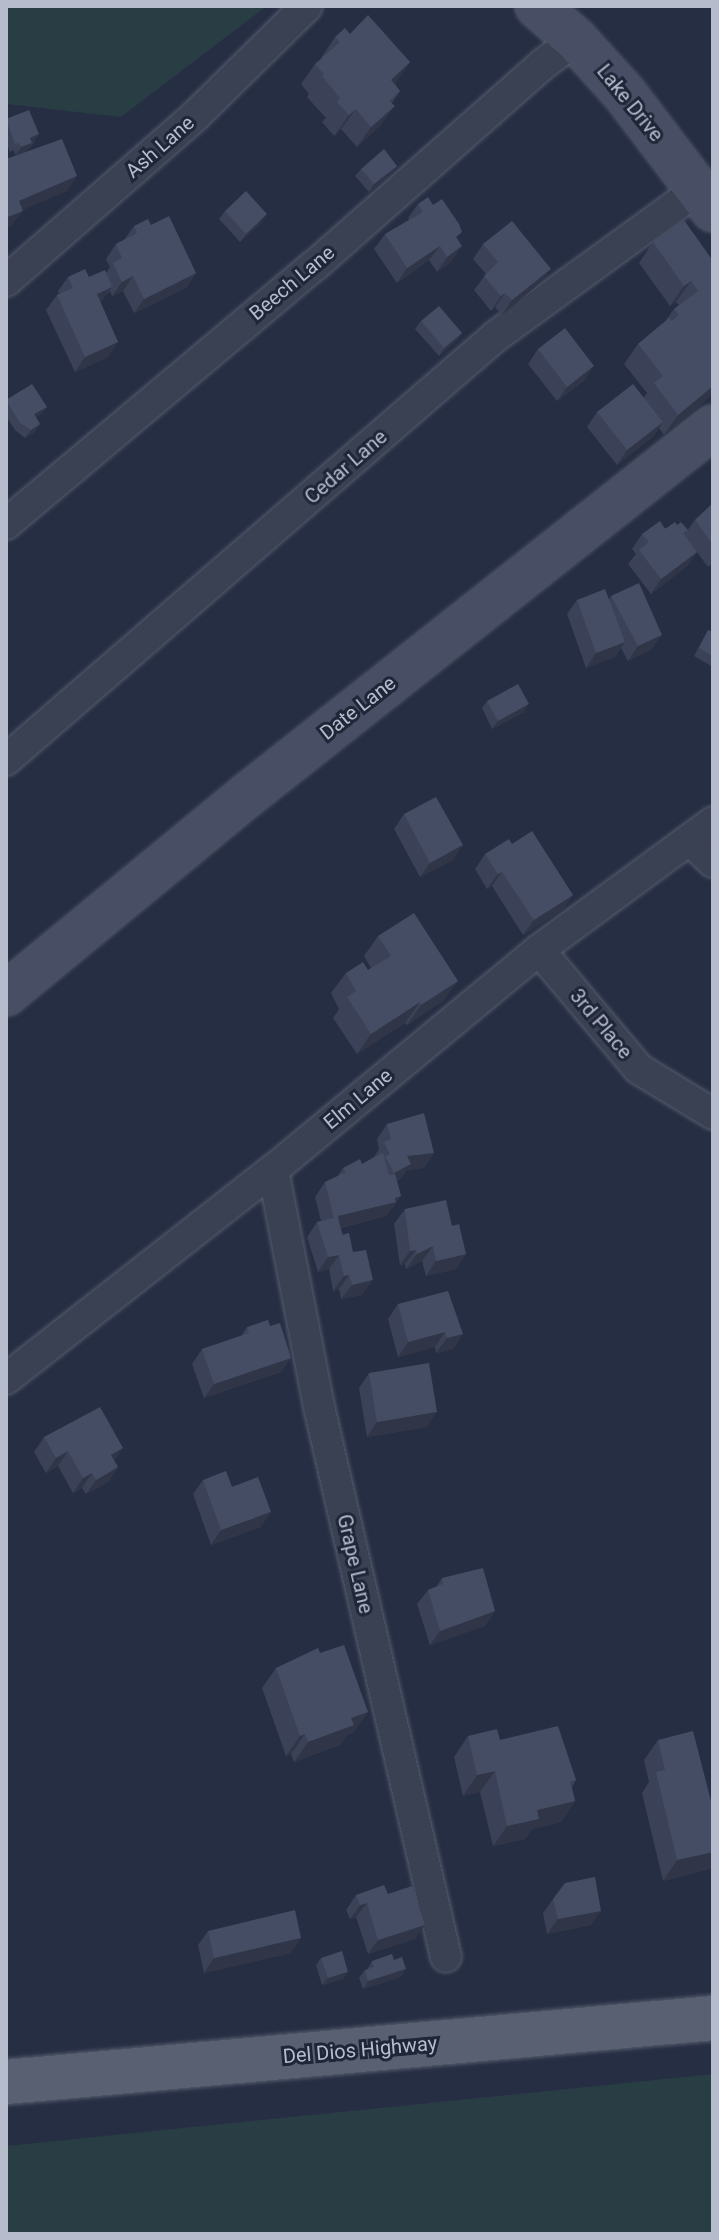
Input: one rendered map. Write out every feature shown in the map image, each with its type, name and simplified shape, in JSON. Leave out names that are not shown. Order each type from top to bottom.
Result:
[{"type":"main road","name":"Del Dios Highway","points":[[6,2082],[713,2018]]},
{"type":"street","name":"Ash Lane","points":[[7,279],[195,116],[307,6]]},
{"type":"street","name":"Lake Drive","points":[[543,7],[624,93],[706,199]]},
{"type":"street","name":"Beech Lane","points":[[6,524],[314,266],[543,64],[576,40]]},
{"type":"street","name":"Cedar Lane","points":[[6,760],[496,336],[706,199]]},
{"type":"street","name":"Date Lane","points":[[6,994],[263,783],[713,427]]},
{"type":"street","points":[[702,831],[713,862]]},
{"type":"street","name":"Elm Lane","points":[[6,1379],[273,1170],[539,950],[702,831]]},
{"type":"street","name":"3rd Place","points":[[539,950],[639,1069],[713,1114]]},
{"type":"street","name":"Grape Lane","points":[[273,1170],[320,1411],[446,1957]]},
{"type":"shaded area","points":[[6,6],[267,6],[121,117],[6,104]]},
{"type":"shaded area","points":[[713,2074],[713,2234],[6,2234],[6,2146]]},
{"type":"building","points":[[368,15],[410,62],[391,80],[400,91],[389,101],[395,106],[371,127],[356,109],[349,115],[337,102],[340,98],[315,64],[340,42],[335,37],[345,28],[350,34]]},
{"type":"building","points":[[29,110],[39,134],[30,138],[32,143],[21,147],[19,143],[15,144],[6,119]]},
{"type":"building","points":[[62,139],[77,176],[19,201],[23,211],[8,217],[6,159]]},
{"type":"building","points":[[384,149],[397,166],[374,184],[361,169]]},
{"type":"building","points":[[246,191],[267,214],[246,234],[225,211]]},
{"type":"building","points":[[428,197],[433,205],[442,199],[459,224],[462,232],[456,237],[462,246],[447,257],[440,246],[407,268],[385,234],[423,212],[418,204]]},
{"type":"building","points":[[169,216],[196,273],[144,299],[133,276],[122,282],[113,263],[122,258],[116,244],[137,233],[134,226],[148,219],[151,225]]},
{"type":"building","points":[[684,220],[713,261],[713,386],[678,415],[654,383],[663,376],[638,344],[669,318],[672,321],[679,315],[674,309],[698,291],[691,281],[684,286],[653,242]]},
{"type":"building","points":[[512,221],[551,269],[512,300],[505,293],[501,296],[484,276],[498,262],[483,244]]},
{"type":"building","points":[[85,269],[89,277],[105,270],[112,287],[97,294],[118,342],[85,357],[57,295],[73,288],[68,277]]},
{"type":"building","points":[[439,306],[462,333],[444,348],[421,321]]},
{"type":"building","points":[[565,328],[594,366],[567,387],[538,349]]},
{"type":"building","points":[[32,384],[47,407],[34,414],[40,424],[31,430],[20,423],[6,400]]},
{"type":"building","points":[[633,384],[663,422],[627,450],[597,412]]},
{"type":"building","points":[[713,503],[713,545],[695,520]]},
{"type":"building","points":[[660,521],[665,529],[675,522],[677,525],[681,522],[688,530],[683,533],[697,552],[661,579],[639,550],[649,542],[642,534]]},
{"type":"building","points":[[639,583],[662,635],[638,646],[611,596]]},
{"type":"building","points":[[605,589],[625,642],[596,653],[577,600]]},
{"type":"building","points":[[708,630],[713,632],[713,656],[699,648]]},
{"type":"building","points":[[518,684],[529,704],[498,721],[487,701]]},
{"type":"building","points":[[436,797],[463,845],[430,863],[404,814]]},
{"type":"building","points":[[532,831],[573,895],[534,920],[502,872],[498,874],[485,854],[509,839],[512,844]]},
{"type":"building","points":[[414,913],[458,981],[371,1034],[347,997],[356,991],[346,973],[363,962],[368,970],[391,956],[378,936]]},
{"type":"building","points":[[424,1113],[434,1153],[407,1156],[411,1164],[394,1173],[385,1156],[390,1154],[384,1142],[391,1139],[387,1124]]},
{"type":"building","points":[[383,1153],[389,1175],[395,1174],[401,1196],[395,1198],[396,1202],[338,1216],[342,1235],[349,1233],[353,1252],[366,1250],[373,1280],[352,1285],[349,1275],[344,1276],[339,1255],[328,1257],[317,1222],[334,1218],[325,1182],[346,1172],[343,1168],[360,1159],[362,1164]]},
{"type":"building","points":[[446,1200],[452,1226],[459,1224],[466,1254],[436,1261],[433,1246],[417,1254],[416,1250],[410,1251],[405,1209]]},
{"type":"building","points":[[448,1291],[463,1334],[447,1338],[445,1332],[408,1342],[398,1304]]},
{"type":"building","points":[[268,1320],[270,1326],[280,1323],[291,1358],[214,1384],[202,1349],[249,1333],[247,1327]]},
{"type":"building","points":[[429,1363],[437,1412],[377,1422],[369,1373]]},
{"type":"building","points":[[100,1407],[123,1448],[111,1455],[118,1467],[96,1480],[92,1473],[83,1478],[68,1451],[56,1458],[44,1437]]},
{"type":"building","points":[[226,1471],[232,1487],[258,1477],[271,1512],[221,1530],[203,1480]]},
{"type":"building","points":[[483,1568],[495,1611],[440,1631],[428,1590],[443,1584],[442,1578]]},
{"type":"building","points":[[344,1645],[368,1712],[351,1718],[354,1725],[308,1742],[305,1734],[300,1736],[276,1668],[318,1648],[320,1653]]},
{"type":"building","points":[[558,1726],[576,1780],[570,1782],[575,1801],[537,1810],[539,1819],[507,1826],[495,1771],[477,1775],[468,1736],[497,1729],[500,1740]]},
{"type":"building","points":[[693,1731],[713,1809],[713,1852],[677,1860],[656,1772],[665,1770],[658,1740]]},
{"type":"building","points":[[595,1877],[601,1911],[558,1919],[553,1899],[565,1883]]},
{"type":"building","points":[[384,1885],[388,1894],[412,1886],[425,1925],[378,1940],[367,1903],[360,1905],[356,1895]]},
{"type":"building","points":[[295,1910],[301,1938],[214,1958],[208,1931]]},
{"type":"building","points":[[342,1951],[348,1972],[328,1978],[321,1958]]},
{"type":"building","points":[[392,1954],[394,1960],[402,1957],[406,1969],[368,1981],[365,1970],[374,1967],[372,1961]]}]
